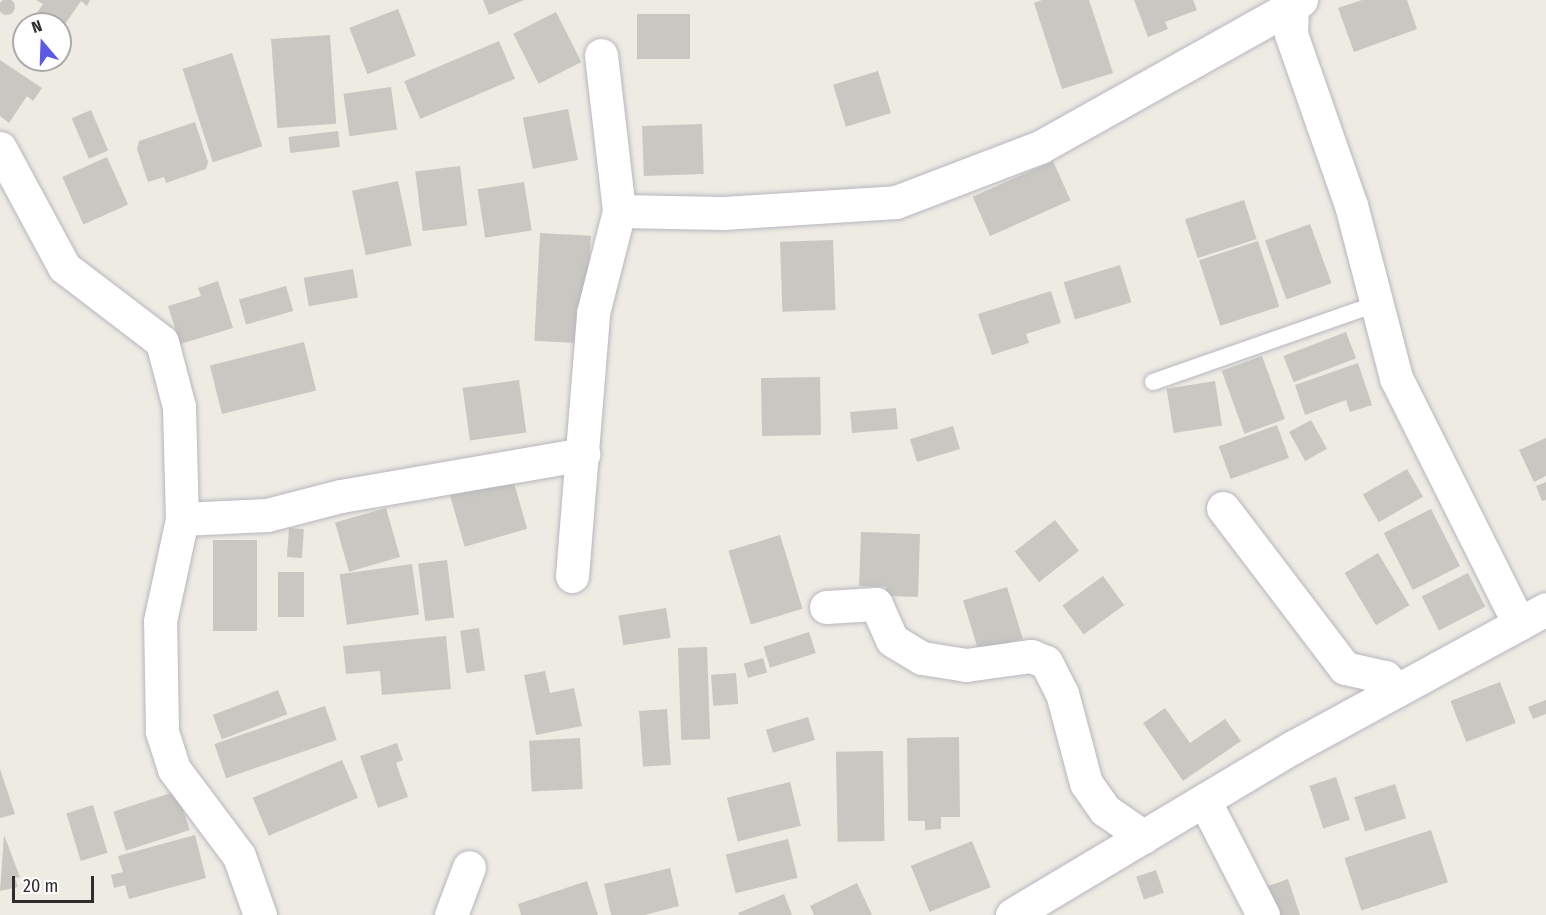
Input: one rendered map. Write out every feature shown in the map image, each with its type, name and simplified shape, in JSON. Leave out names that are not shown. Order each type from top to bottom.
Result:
[{"type":"street","points":[[619,212],[723,213],[896,202],[1040,147],[1297,3]]},
{"type":"street","points":[[1012,915],[1204,800],[1398,690],[1533,617],[1413,422],[1395,378],[1378,303],[1351,205],[1291,34],[1297,3]]},
{"type":"street","points":[[572,576],[593,314],[619,212],[601,55]]},
{"type":"street","points":[[0,148],[64,267],[162,342],[179,407],[182,519],[160,621],[162,731],[174,770],[239,856],[261,915]]},
{"type":"street","points":[[182,519],[267,515],[341,495],[583,454]]},
{"type":"street","points":[[1223,508],[1345,668],[1385,677],[1398,690]]},
{"type":"street","points":[[826,607],[876,604],[892,640],[922,658],[966,665],[1030,656],[1046,662],[1062,693],[1086,783],[1105,810],[1144,837]]},
{"type":"street","points":[[1204,800],[1263,915]]},
{"type":"street","points":[[451,915],[469,867]]},
{"type":"lane","points":[[1154,382],[1378,303]]},
{"type":"building","points":[[7,-1],[13,1],[12,13],[7,15],[1,13],[-1,7],[1,1]]},
{"type":"building","points":[[36,0],[90,0],[87,6],[81,1],[72,14],[72,12],[37,12],[43,4]]},
{"type":"building","points":[[483,0],[524,0],[489,15]]},
{"type":"building","points":[[1042,0],[1089,0],[1113,73],[1062,89],[1034,3]]},
{"type":"building","points":[[1134,0],[1193,0],[1197,10],[1165,22],[1168,29],[1148,37]]},
{"type":"building","points":[[1362,0],[1407,0],[1417,29],[1354,52],[1338,8]]},
{"type":"building","points":[[398,9],[416,56],[367,74],[349,28]]},
{"type":"building","points":[[556,12],[581,62],[539,84],[513,34]]},
{"type":"building","points":[[637,14],[690,14],[690,59],[637,59]]},
{"type":"building","points":[[330,35],[336,124],[277,128],[271,39]]},
{"type":"building","points":[[499,41],[515,79],[420,119],[404,81]]},
{"type":"building","points":[[232,53],[262,146],[213,162],[183,69]]},
{"type":"building","points":[[0,60],[12,68],[12,72],[18,72],[42,88],[33,101],[27,96],[9,123],[0,116]]},
{"type":"building","points":[[878,71],[891,113],[846,127],[833,85]]},
{"type":"building","points":[[391,87],[397,130],[349,136],[343,94]]},
{"type":"building","points":[[568,109],[578,160],[533,169],[523,118]]},
{"type":"building","points":[[91,110],[108,151],[89,159],[72,118]]},
{"type":"building","points":[[195,122],[208,162],[206,169],[166,183],[164,177],[148,182],[137,149],[139,141]]},
{"type":"building","points":[[702,124],[704,174],[644,176],[642,126]]},
{"type":"building","points":[[338,131],[340,147],[290,153],[288,137]]},
{"type":"building","points":[[107,157],[128,205],[83,224],[62,177]]},
{"type":"building","points":[[1053,161],[1070,200],[990,236],[973,197]]},
{"type":"building","points":[[460,166],[467,226],[423,231],[415,171]]},
{"type":"building","points":[[398,181],[412,246],[366,255],[352,191]]},
{"type":"building","points":[[524,182],[532,230],[485,238],[478,189]]},
{"type":"building","points":[[1244,200],[1257,239],[1198,258],[1185,219]]},
{"type":"building","points":[[1310,224],[1332,283],[1286,300],[1265,240]]},
{"type":"building","points":[[540,233],[591,236],[585,344],[534,341]]},
{"type":"building","points":[[833,240],[835,310],[782,312],[780,242]]},
{"type":"building","points":[[1258,241],[1279,307],[1220,326],[1199,260]]},
{"type":"building","points":[[1120,265],[1131,302],[1075,320],[1064,282]]},
{"type":"building","points":[[353,269],[358,298],[309,306],[304,278]]},
{"type":"building","points":[[218,281],[233,328],[180,344],[168,306],[201,296],[198,288]]},
{"type":"building","points":[[286,286],[293,311],[246,324],[239,300]]},
{"type":"building","points":[[1051,291],[1061,323],[1026,334],[1029,343],[992,355],[978,314]]},
{"type":"building","points":[[1346,332],[1356,358],[1293,382],[1283,356]]},
{"type":"building","points":[[304,342],[316,391],[222,414],[210,365]]},
{"type":"building","points":[[1262,356],[1285,419],[1245,434],[1222,371]]},
{"type":"building","points":[[1358,363],[1372,405],[1350,412],[1346,400],[1305,415],[1295,385]]},
{"type":"building","points":[[820,377],[821,435],[762,436],[761,378]]},
{"type":"building","points":[[519,380],[526,432],[470,440],[463,388]]},
{"type":"building","points":[[1215,381],[1222,425],[1174,433],[1167,389]]},
{"type":"building","points":[[896,408],[898,429],[852,433],[850,412]]},
{"type":"building","points":[[1311,420],[1327,449],[1305,461],[1289,432]]},
{"type":"building","points":[[1277,425],[1289,458],[1231,479],[1219,446]]},
{"type":"building","points":[[953,426],[960,449],[917,462],[910,439]]},
{"type":"building","points":[[1546,438],[1546,476],[1534,482],[1519,450]]},
{"type":"building","points":[[1407,469],[1423,497],[1379,522],[1363,494]]},
{"type":"building","points":[[512,476],[527,529],[465,547],[450,494]]},
{"type":"building","points":[[1546,482],[1546,500],[1542,501],[1536,486]]},
{"type":"building","points":[[386,508],[400,557],[349,572],[335,523]]},
{"type":"building","points":[[1431,509],[1460,566],[1413,590],[1384,533]]},
{"type":"building","points":[[1055,520],[1079,551],[1039,582],[1015,551]]},
{"type":"building","points":[[289,528],[304,529],[302,558],[287,557]]},
{"type":"building","points":[[861,532],[920,534],[918,597],[886,596],[886,587],[859,586]]},
{"type":"building","points":[[780,535],[803,609],[751,624],[728,551]]},
{"type":"building","points":[[213,540],[257,540],[257,631],[213,631]]},
{"type":"building","points":[[1378,553],[1409,605],[1376,625],[1345,573]]},
{"type":"building","points":[[447,560],[454,618],[425,621],[418,564]]},
{"type":"building","points":[[412,564],[419,615],[347,625],[340,574]]},
{"type":"building","points":[[278,572],[304,572],[304,617],[278,617]]},
{"type":"building","points":[[1468,573],[1485,607],[1439,630],[1422,597]]},
{"type":"building","points":[[1103,576],[1124,605],[1084,635],[1063,605]]},
{"type":"building","points":[[1007,587],[1023,639],[979,652],[963,600]]},
{"type":"building","points":[[666,608],[671,638],[623,645],[619,616]]},
{"type":"building","points":[[479,628],[485,671],[466,673],[460,631]]},
{"type":"building","points":[[809,632],[816,653],[770,668],[763,647]]},
{"type":"building","points":[[446,636],[451,689],[382,695],[380,671],[346,674],[343,646]]},
{"type":"building","points":[[707,647],[710,739],[681,740],[678,648]]},
{"type":"building","points":[[763,658],[767,672],[748,678],[744,664]]},
{"type":"building","points":[[545,671],[550,693],[574,688],[582,726],[536,735],[524,675]]},
{"type":"building","points":[[736,673],[738,704],[713,706],[711,675]]},
{"type":"building","points":[[1500,682],[1516,723],[1466,742],[1451,701]]},
{"type":"building","points":[[278,690],[287,714],[222,739],[213,715]]},
{"type":"building","points":[[1546,700],[1546,714],[1533,719],[1528,707]]},
{"type":"building","points":[[325,706],[337,740],[226,778],[214,744]]},
{"type":"building","points":[[1165,708],[1190,743],[1225,719],[1241,741],[1183,781],[1143,723]]},
{"type":"building","points":[[667,709],[671,765],[643,767],[639,711]]},
{"type":"building","points":[[808,717],[815,740],[773,753],[766,730]]},
{"type":"building","points":[[959,737],[960,817],[941,817],[941,829],[925,830],[925,821],[908,821],[907,738]]},
{"type":"building","points":[[580,738],[583,789],[532,792],[529,741]]},
{"type":"building","points":[[397,743],[403,760],[396,763],[408,797],[378,808],[360,756]]},
{"type":"building","points":[[883,751],[885,841],[838,842],[836,752]]},
{"type":"building","points":[[342,760],[358,798],[269,836],[253,798]]},
{"type":"building","points":[[0,769],[15,814],[0,818]]},
{"type":"building","points":[[1336,777],[1350,820],[1323,828],[1309,786]]},
{"type":"building","points":[[790,782],[801,826],[738,841],[727,798]]},
{"type":"building","points":[[1395,784],[1406,818],[1365,832],[1354,797]]},
{"type":"building","points":[[177,791],[190,830],[126,851],[113,812]]},
{"type":"building","points":[[93,805],[108,853],[81,861],[66,813]]},
{"type":"building","points":[[1431,830],[1448,882],[1361,910],[1344,858]]},
{"type":"building","points":[[4,835],[20,877],[15,878],[18,887],[0,891]]},
{"type":"building","points":[[195,835],[206,878],[129,899],[125,885],[114,888],[111,875],[123,872],[118,856]]},
{"type":"building","points":[[788,839],[798,878],[736,893],[726,854]]},
{"type":"building","points":[[972,841],[991,887],[930,912],[911,866]]},
{"type":"building","points":[[670,868],[679,906],[645,915],[611,915],[604,884]]},
{"type":"building","points":[[1156,870],[1164,893],[1144,900],[1136,877]]},
{"type":"building","points":[[1288,879],[1300,915],[1272,915],[1263,888]]},
{"type":"building","points":[[587,881],[598,915],[521,915],[518,904]]},
{"type":"building","points":[[857,883],[872,915],[814,915],[810,906]]},
{"type":"building","points":[[784,894],[792,915],[739,915],[738,913]]}]
